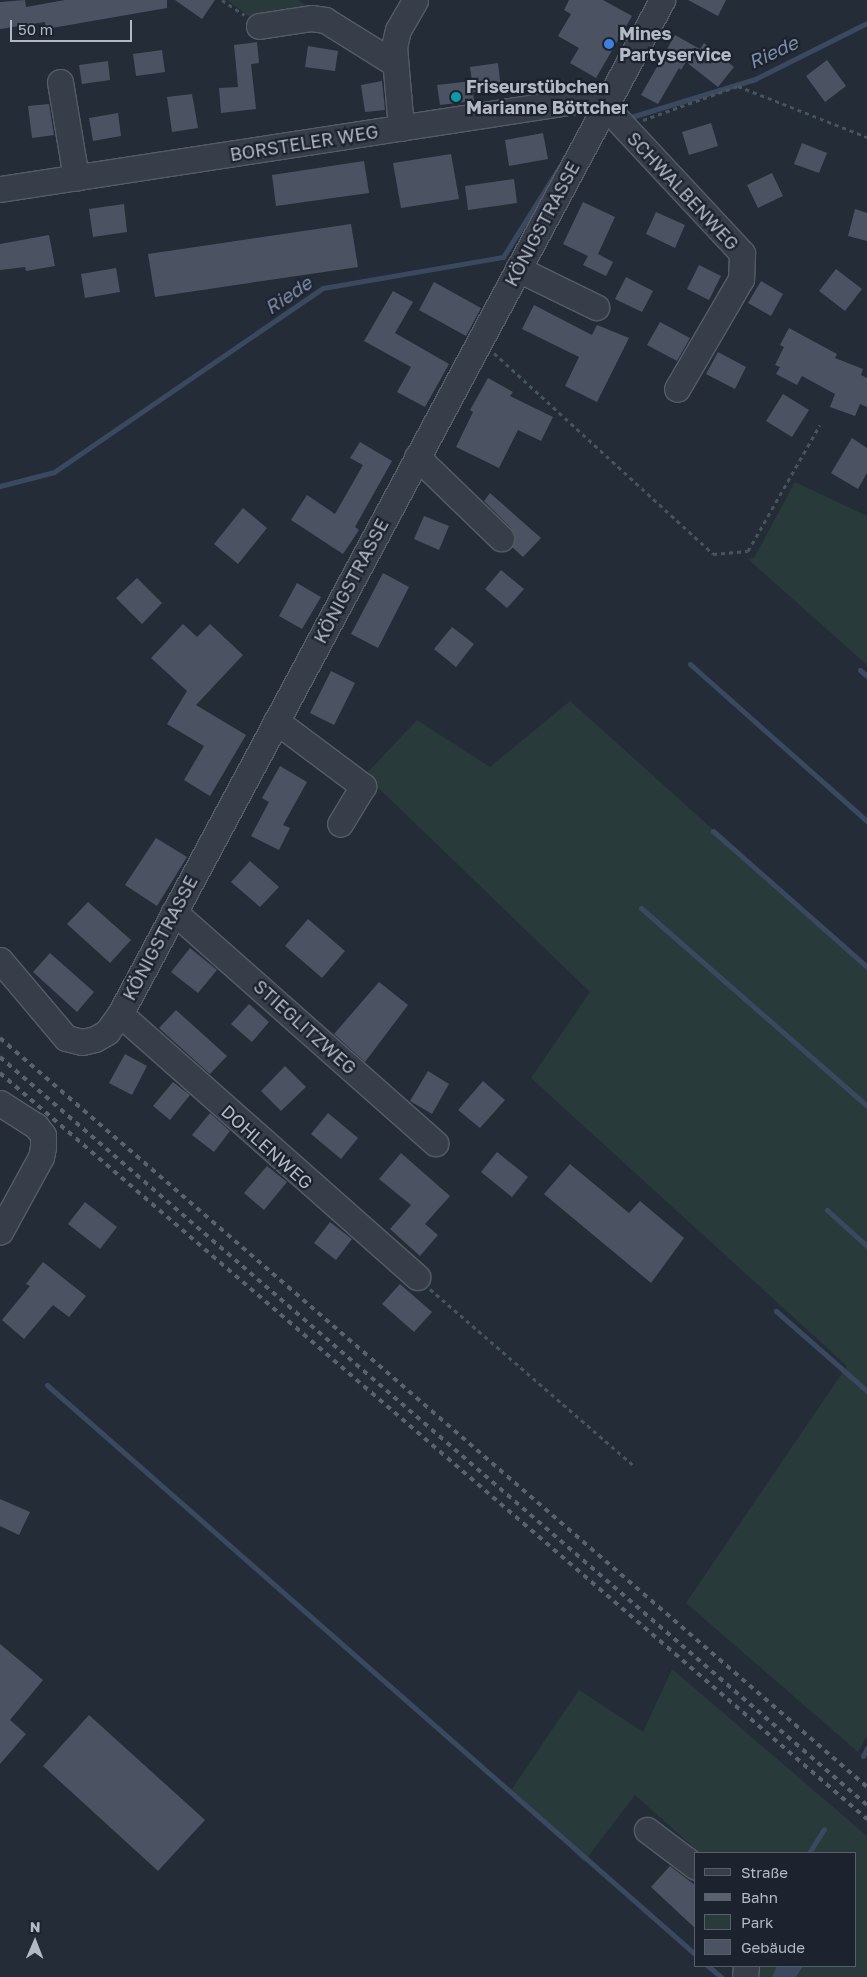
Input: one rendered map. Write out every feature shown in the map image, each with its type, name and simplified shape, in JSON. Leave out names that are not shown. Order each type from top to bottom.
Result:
[{"type":"street","points":[[401,128],[394,63],[398,30],[415,0]]},
{"type":"street","name":"KÖNIGSTRASSE","points":[[0,960],[66,1038],[82,1042],[95,1039],[107,1032],[120,1014],[662,0]]},
{"type":"street","points":[[259,26],[311,18],[324,20],[394,63]]},
{"type":"street","points":[[60,82],[76,178]]},
{"type":"street","name":"BORSTELER WEG","points":[[0,189],[588,99],[607,103]]},
{"type":"street","name":"SCHWALBENWEG","points":[[607,103],[624,127],[742,253],[741,279],[677,389]]},
{"type":"street","points":[[518,269],[596,307]]},
{"type":"street","points":[[418,457],[501,538]]},
{"type":"street","points":[[276,721],[363,786],[340,824]]},
{"type":"street","name":"STIEGLITZWEG","points":[[174,912],[435,1143]]},
{"type":"street","name":"DOHLENWEG","points":[[120,1014],[417,1277]]},
{"type":"street","points":[[0,1103],[36,1126],[43,1135],[43,1147],[0,1232]]},
{"type":"street","points":[[648,1830],[694,1865]]},
{"type":"path","points":[[222,0],[259,26]]},
{"type":"path","points":[[624,127],[738,86],[867,137]]},
{"type":"path","points":[[480,340],[713,554],[748,551],[820,425]]},
{"type":"path","points":[[417,1277],[634,1466]]},
{"type":"green space","points":[[227,0],[298,0],[309,7],[259,24]]},
{"type":"green space","points":[[795,482],[867,516],[867,665],[748,559],[754,558]]},
{"type":"green space","points":[[570,701],[867,968],[867,1736],[858,1752],[686,1603],[847,1366],[531,1078],[590,992],[365,775],[417,720],[490,767]]},
{"type":"green space","points":[[672,1669],[867,1836],[867,1977],[752,1977],[747,1967],[857,1967],[857,1852],[699,1852],[635,1795],[584,1862],[512,1789],[579,1690],[643,1732]]},
{"type":"water","points":[[777,1967],[802,1967],[796,1977],[772,1977]]},
{"type":"building","points":[[25,0],[26,7],[65,0],[167,0],[167,8],[46,29],[45,22],[0,29],[0,2]]},
{"type":"building","points":[[175,0],[215,0],[202,19]]},
{"type":"building","points":[[569,0],[603,0],[632,16],[596,78],[570,63],[579,48],[558,36],[571,14],[564,10]]},
{"type":"building","points":[[688,0],[726,0],[718,16]]},
{"type":"building","points":[[675,35],[700,49],[704,43],[734,67],[718,87],[686,62],[681,70],[679,68],[658,104],[641,95]]},
{"type":"building","points":[[257,42],[259,63],[251,64],[256,109],[221,113],[219,88],[238,87],[234,45]]},
{"type":"building","points":[[308,46],[338,51],[335,71],[305,67]]},
{"type":"building","points":[[162,50],[165,72],[136,76],[133,54]]},
{"type":"building","points":[[827,60],[846,86],[825,102],[806,76]]},
{"type":"building","points":[[108,61],[110,80],[82,84],[79,65]]},
{"type":"building","points":[[498,63],[501,89],[473,92],[474,101],[440,105],[437,85],[472,81],[470,67]]},
{"type":"building","points":[[382,81],[385,110],[365,112],[361,85]]},
{"type":"building","points":[[192,94],[198,128],[172,132],[167,97]]},
{"type":"building","points":[[49,104],[54,135],[32,138],[28,106]]},
{"type":"building","points":[[118,113],[121,136],[93,141],[89,118]]},
{"type":"building","points":[[711,123],[718,146],[689,155],[682,132]]},
{"type":"building","points":[[543,133],[548,159],[509,166],[505,140]]},
{"type":"building","points":[[802,143],[827,153],[819,173],[794,164]]},
{"type":"building","points":[[451,154],[459,199],[401,208],[393,163]]},
{"type":"building","points":[[364,161],[369,193],[276,206],[272,175]]},
{"type":"building","points":[[772,173],[783,196],[758,208],[747,185]]},
{"type":"building","points":[[514,179],[517,203],[468,210],[465,186]]},
{"type":"building","points":[[583,202],[615,217],[598,254],[613,262],[606,276],[583,265],[588,256],[563,244]]},
{"type":"building","points":[[124,204],[127,232],[93,237],[89,209]]},
{"type":"building","points":[[855,209],[867,213],[867,241],[848,236]]},
{"type":"building","points":[[656,212],[685,225],[675,248],[646,234]]},
{"type":"building","points":[[351,224],[358,267],[155,297],[148,254]]},
{"type":"building","points":[[49,235],[55,266],[26,271],[25,267],[0,270],[0,244]]},
{"type":"building","points":[[699,265],[721,276],[709,300],[687,289]]},
{"type":"building","points":[[116,268],[120,292],[85,298],[81,274]]},
{"type":"building","points":[[836,269],[862,289],[845,311],[819,291]]},
{"type":"building","points":[[626,277],[653,291],[642,312],[615,299]]},
{"type":"building","points":[[761,281],[783,294],[771,316],[748,303]]},
{"type":"building","points":[[434,282],[481,308],[466,336],[419,310]]},
{"type":"building","points":[[393,291],[413,302],[395,333],[449,364],[425,407],[397,392],[411,367],[364,341]]},
{"type":"building","points":[[534,305],[592,335],[597,325],[629,338],[597,402],[565,386],[579,357],[522,329]]},
{"type":"building","points":[[660,322],[690,338],[677,361],[647,345]]},
{"type":"building","points":[[789,328],[837,354],[835,358],[863,369],[861,375],[867,378],[867,407],[860,404],[855,416],[830,407],[835,394],[802,376],[797,385],[776,374],[780,367],[775,365],[784,347],[780,345]]},
{"type":"building","points":[[718,352],[746,367],[735,389],[706,374]]},
{"type":"building","points":[[488,378],[513,392],[510,396],[553,417],[541,441],[518,430],[499,468],[456,447],[473,412],[470,410]]},
{"type":"building","points":[[783,394],[809,410],[792,437],[766,421]]},
{"type":"building","points":[[852,438],[867,448],[867,473],[858,489],[831,473]]},
{"type":"building","points":[[360,442],[392,461],[355,527],[359,530],[343,554],[291,520],[307,495],[335,514],[363,465],[350,458]]},
{"type":"building","points":[[490,493],[541,538],[523,557],[512,547],[515,535],[511,528],[484,501]]},
{"type":"building","points":[[243,508],[267,528],[238,564],[214,544]]},
{"type":"building","points":[[424,516],[449,526],[439,550],[414,539]]},
{"type":"building","points":[[501,570],[524,589],[507,608],[485,589]]},
{"type":"building","points":[[383,573],[409,587],[378,648],[351,634]]},
{"type":"building","points":[[137,578],[162,603],[142,624],[116,598]]},
{"type":"building","points":[[297,583],[321,597],[302,629],[279,616]]},
{"type":"building","points":[[183,624],[197,637],[210,624],[243,655],[196,705],[246,735],[210,796],[184,780],[204,746],[167,724],[187,691],[151,658]]},
{"type":"building","points":[[452,627],[474,644],[456,667],[434,649]]},
{"type":"building","points":[[331,671],[355,683],[334,725],[310,713]]},
{"type":"building","points":[[280,766],[307,782],[283,825],[290,828],[279,850],[251,836],[269,802],[262,798]]},
{"type":"building","points":[[156,838],[187,857],[157,906],[125,885]]},
{"type":"building","points":[[250,861],[279,887],[260,907],[231,882]]},
{"type":"building","points":[[88,902],[131,940],[110,963],[67,924]]},
{"type":"building","points":[[308,919],[345,951],[322,978],[285,946]]},
{"type":"building","points":[[190,948],[217,970],[198,993],[171,972]]},
{"type":"building","points":[[50,953],[94,992],[77,1012],[33,972]]},
{"type":"building","points":[[379,982],[408,1005],[365,1062],[334,1034]]},
{"type":"building","points":[[249,1004],[269,1022],[252,1042],[231,1024]]},
{"type":"building","points":[[176,1010],[227,1056],[210,1074],[159,1028]]},
{"type":"building","points":[[125,1054],[147,1066],[132,1095],[109,1083]]},
{"type":"building","points":[[285,1066],[306,1087],[281,1111],[261,1091]]},
{"type":"building","points":[[428,1071],[449,1084],[432,1114],[410,1101]]},
{"type":"building","points":[[483,1081],[505,1100],[480,1128],[458,1110]]},
{"type":"building","points":[[173,1082],[190,1095],[170,1120],[153,1106]]},
{"type":"building","points":[[210,1113],[230,1131],[214,1152],[192,1135]]},
{"type":"building","points":[[328,1113],[358,1138],[341,1159],[311,1134]]},
{"type":"building","points":[[497,1152],[528,1177],[512,1197],[481,1172]]},
{"type":"building","points":[[401,1153],[450,1196],[425,1224],[438,1235],[420,1256],[390,1229],[411,1205],[379,1179]]},
{"type":"building","points":[[570,1164],[629,1213],[640,1201],[684,1238],[651,1283],[544,1194]]},
{"type":"building","points":[[267,1166],[287,1182],[264,1210],[244,1193]]},
{"type":"building","points":[[85,1202],[117,1227],[100,1249],[68,1224]]},
{"type":"building","points":[[330,1222],[352,1239],[336,1260],[314,1243]]},
{"type":"building","points":[[43,1262],[86,1296],[69,1317],[53,1305],[24,1339],[2,1320],[30,1286],[26,1284]]},
{"type":"building","points":[[400,1284],[432,1312],[414,1332],[382,1304]]},
{"type":"building","points":[[0,1499],[30,1512],[19,1535],[0,1526]]},
{"type":"building","points":[[0,1644],[43,1680],[10,1720],[26,1734],[0,1764]]},
{"type":"building","points":[[89,1715],[205,1820],[158,1871],[43,1766]]},
{"type":"building","points":[[670,1866],[694,1884],[694,1927],[651,1887]]},
{"type":"waterway","name":"Riede","points":[[631,117],[755,79],[867,23]]},
{"type":"waterway","name":"Riede","points":[[0,486],[54,472],[323,288],[503,257],[560,166]]},
{"type":"waterway","points":[[690,664],[867,821]]},
{"type":"waterway","points":[[860,670],[867,676]]},
{"type":"waterway","points":[[713,831],[867,967]]},
{"type":"waterway","points":[[641,908],[867,1106]]},
{"type":"waterway","points":[[827,1210],[867,1246]]},
{"type":"waterway","points":[[776,1311],[867,1391]]},
{"type":"waterway","points":[[47,1385],[694,1953]]},
{"type":"waterway","points":[[863,1756],[867,1748]]},
{"type":"waterway","points":[[810,1852],[824,1829]]},
{"type":"waterway","points":[[709,1967],[721,1977]]},
{"type":"railway","points":[[0,1038],[867,1787]]},
{"type":"railway","points":[[0,1057],[867,1805]]},
{"type":"railway","points":[[0,1073],[867,1819]]},
{"type":"place","name":"Mines Partyservice","points":[[609,44]]},
{"type":"place","name":"Friseurstübchen Marianne Böttcher","points":[[456,97]]}]
